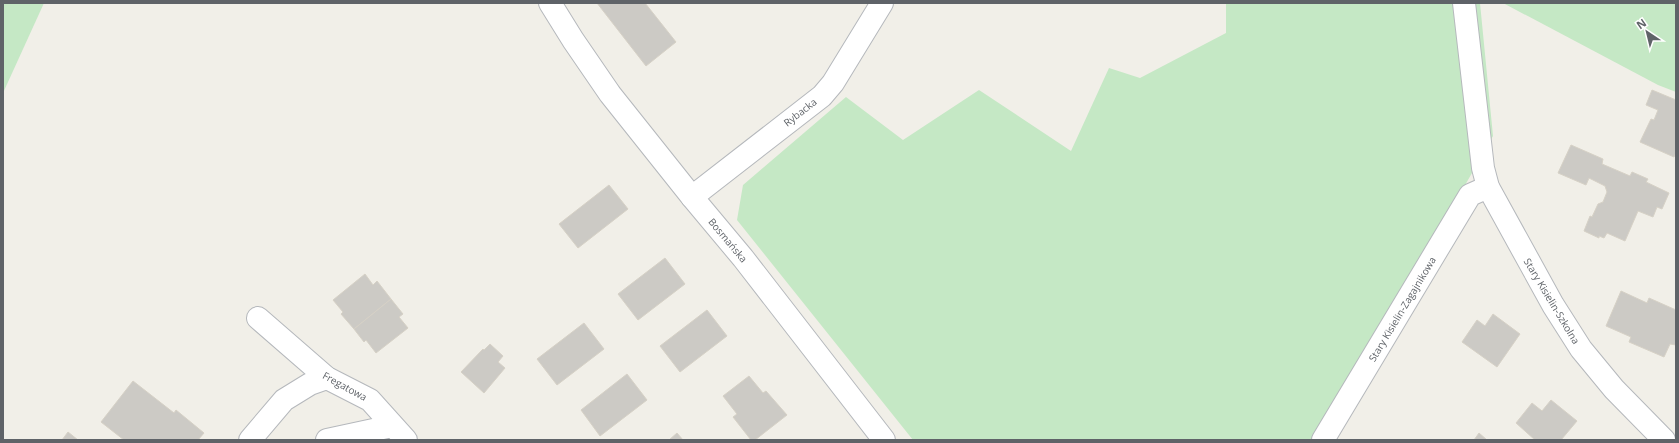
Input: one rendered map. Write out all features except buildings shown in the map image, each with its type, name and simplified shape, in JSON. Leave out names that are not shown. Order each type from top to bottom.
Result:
[{"type":"street","name":"Bosmańska","points":[[550,3],[610,94],[743,258],[879,438]]},
{"type":"street","name":"Rybacka","points":[[692,197],[822,96],[833,83],[882,3]]},
{"type":"street","name":"Stary Kisielin-Szkolna","points":[[1464,3],[1483,168],[1488,187],[1552,305],[1581,349],[1614,389],[1664,440]]},
{"type":"street","name":"Stary Kisielin-Zagajnikowa","points":[[1323,440],[1470,195],[1488,187]]},
{"type":"street","name":"Fregatowa","points":[[258,318],[327,378],[370,400],[399,433]]},
{"type":"street","points":[[256,438],[284,400],[310,384],[327,378]]},
{"type":"street","name":"Fregatowa","points":[[327,440],[399,433]]},
{"type":"green space","points":[[3,3],[44,3],[3,93]]},
{"type":"green space","points":[[1226,3],[1480,3],[1493,136],[1435,238],[1312,440],[913,440],[737,220],[743,185],[846,97],[903,140],[979,90],[1071,151],[1109,68],[1140,78],[1226,33]]},
{"type":"green space","points":[[1503,3],[1676,3],[1676,92],[1658,85]]}]
